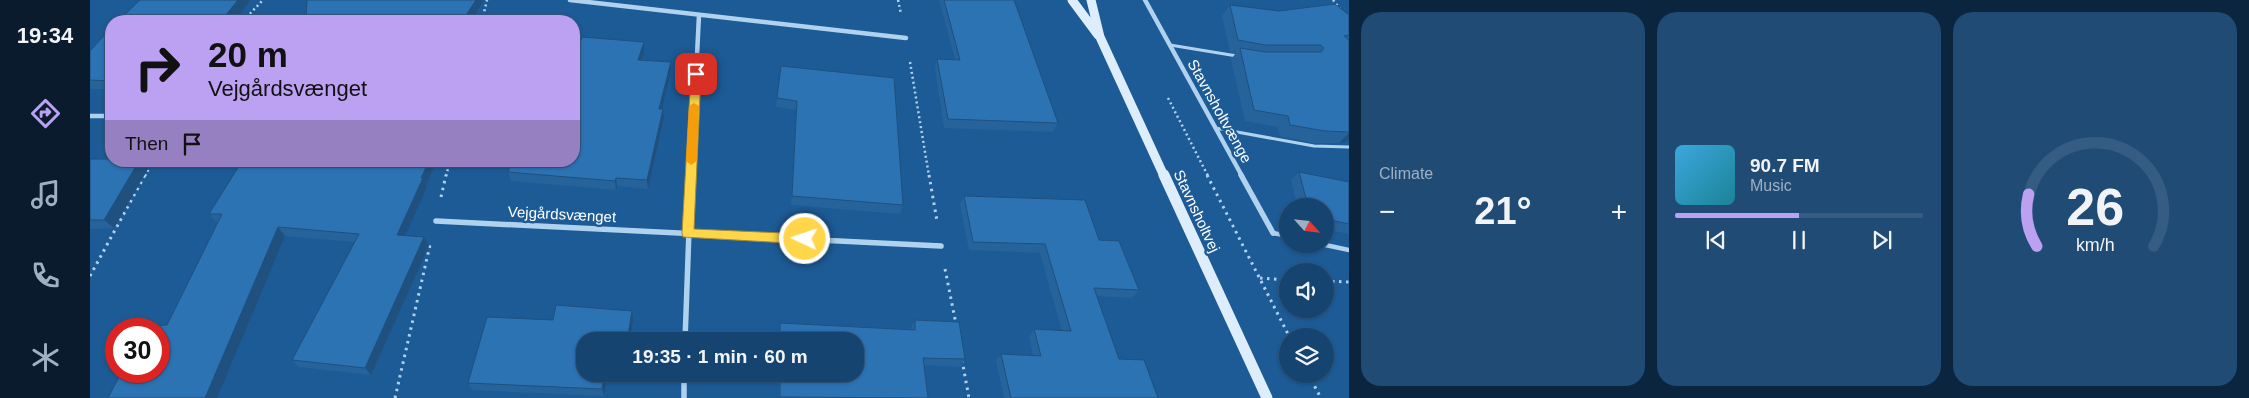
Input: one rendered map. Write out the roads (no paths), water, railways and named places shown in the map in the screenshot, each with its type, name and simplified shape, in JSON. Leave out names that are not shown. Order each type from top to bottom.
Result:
[{"type":"street","points":[[570,0],[906,38]]},
{"type":"street","name":"Stavnsholtvej","points":[[1072,0],[1100,37]]},
{"type":"street","name":"Stavnsholtvej","points":[[1091,0],[1100,37],[1267,398]]},
{"type":"street","name":"Stavnsholtvænge","points":[[1145,0],[1273,233]]},
{"type":"street","points":[[685,332],[688,233],[699,15]]},
{"type":"street","points":[[90,116],[105,116]]},
{"type":"street","name":"Vejgårdsvænget","points":[[436,221],[941,246]]},
{"type":"street","points":[[684,382],[684,398]]},
{"type":"lane","points":[[1169,45],[1246,58]]},
{"type":"lane","points":[[1215,128],[1314,146],[1349,146]]},
{"type":"lane","points":[[1273,233],[1279,234]]},
{"type":"lane","points":[[1334,247],[1349,250]]}]
